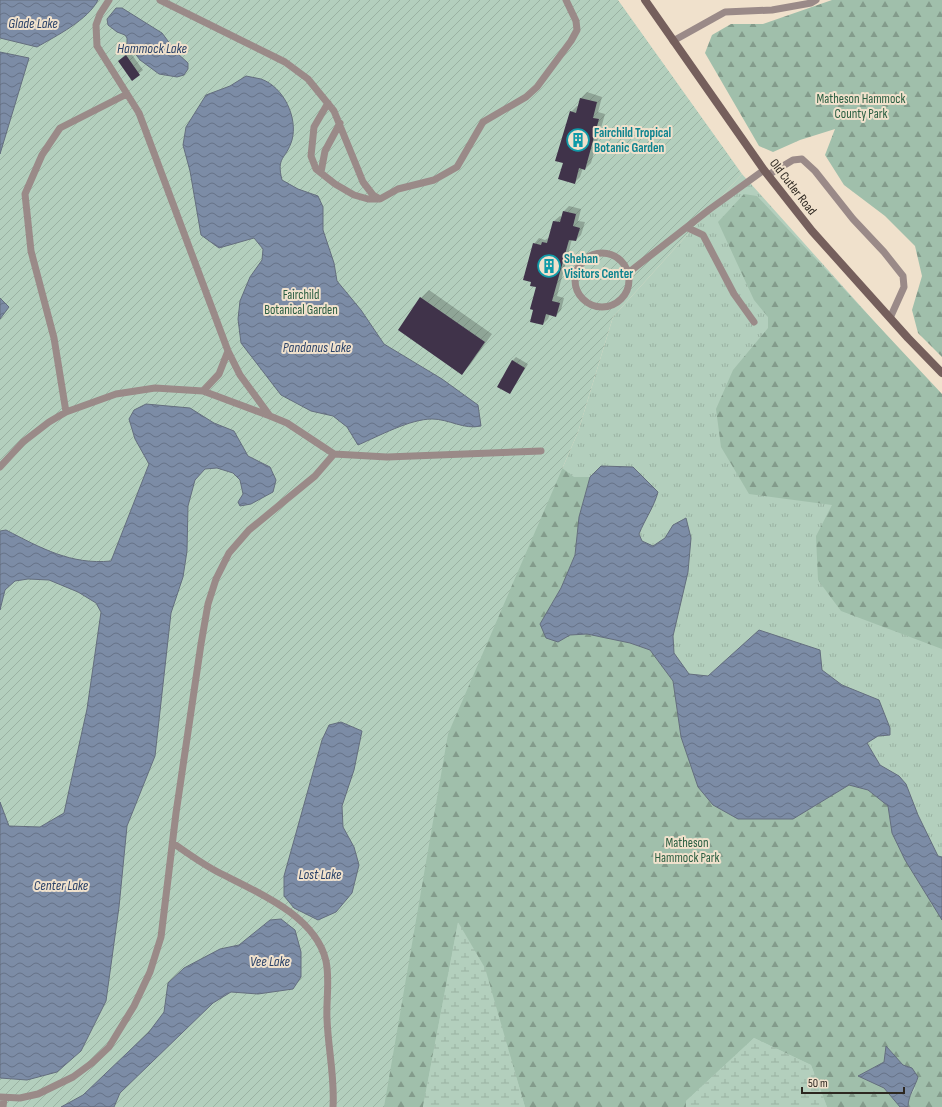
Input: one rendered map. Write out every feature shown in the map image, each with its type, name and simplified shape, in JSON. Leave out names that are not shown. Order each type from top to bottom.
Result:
[{"type":"main road","name":"Old Cutler Road","points":[[645,0],[766,173],[812,231],[890,318],[942,373]]},
{"type":"lane","points":[[108,0],[98,20],[96,40],[100,52],[139,113],[228,351],[240,375],[270,416]]},
{"type":"lane","points":[[160,0],[290,65],[308,79],[328,103],[340,123],[363,182],[373,195],[380,198]]},
{"type":"lane","points":[[328,103],[314,128],[311,156],[316,169],[335,184],[354,194],[368,199],[380,198],[398,189],[434,180],[457,167],[483,122],[526,97],[537,87],[559,59],[577,30],[576,21],[566,0]]},
{"type":"lane","points":[[673,41],[725,12],[772,10],[811,3],[816,0]]},
{"type":"lane","points":[[66,412],[54,338],[31,251],[25,194],[42,155],[60,128],[127,94]]},
{"type":"lane","points":[[321,172],[325,151],[340,123]]},
{"type":"lane","points":[[628,273],[688,228],[710,209],[766,173],[793,160],[802,159],[815,171],[853,219],[884,252],[903,276],[904,287],[890,318]]},
{"type":"lane","points":[[688,228],[703,235],[734,294],[754,322]]},
{"type":"lane","points":[[595,254],[607,254],[618,258],[628,273],[629,281],[625,293],[617,303],[609,306],[592,305],[585,301],[578,291],[576,280],[578,269],[585,260],[595,254]]},
{"type":"lane","points":[[204,391],[219,374],[228,351]]},
{"type":"lane","points":[[0,467],[23,442],[49,422],[66,412],[116,394],[155,388],[204,391],[287,423],[334,454],[387,457],[541,451]]},
{"type":"lane","points":[[3,1107],[2,1098],[29,1096],[63,1083],[96,1060],[115,1038],[143,987],[160,942],[202,636],[208,604],[219,572],[229,553],[249,530],[315,476],[334,454]]},
{"type":"lane","points":[[173,843],[198,861],[276,902],[318,940],[324,954],[328,971],[326,1017],[333,1088],[333,1107]]},
{"type":"green space","name":"Fairchild Botanical Garden","points":[[0,0],[618,0],[742,174],[613,317],[578,432],[448,734],[384,1107],[0,1107]]},
{"type":"green space","name":"Matheson Hammock County Park","points":[[832,0],[942,0],[942,357],[918,333],[912,310],[922,276],[915,246],[885,216],[844,185],[825,155],[835,129],[800,140],[773,152],[759,146],[705,53],[712,35],[731,24],[763,24]]},
{"type":"green space","name":"Matheson Hammock Park","points":[[742,174],[942,397],[942,1107],[384,1107],[448,734],[578,432],[613,317]]},
{"type":"green space","points":[[744,194],[757,196],[942,394],[942,649],[841,611],[818,580],[816,536],[832,505],[749,494],[721,447],[716,409],[733,370],[768,328],[768,317],[754,300],[718,222]]},
{"type":"green space","points":[[549,458],[574,477],[590,477],[579,517],[575,555],[561,588],[540,624],[558,642],[570,635],[587,634],[630,643],[650,650],[673,681],[681,737],[738,819],[793,819],[849,785],[868,790],[888,806],[892,833],[905,860],[942,918],[942,1107],[908,1107],[908,1099],[915,1089],[912,1068],[903,1065],[886,1046],[884,1062],[858,1076],[884,1088],[900,1107],[827,1107],[811,1065],[754,1038],[686,1101],[686,1107],[525,1107],[510,1056],[458,923],[423,1107],[355,1107],[225,581]]},
{"type":"green space","points":[[458,922],[485,968],[525,1107],[423,1107]]},
{"type":"green space","points":[[754,1038],[811,1065],[827,1107],[686,1107],[686,1101]]},
{"type":"water","name":"Glade Lake","points":[[0,0],[98,0],[87,14],[79,21],[62,33],[37,47],[0,38]]},
{"type":"water","name":"Hammock Lake","points":[[116,8],[122,8],[162,33],[177,53],[188,63],[188,69],[184,75],[177,77],[159,74],[140,60],[127,46],[127,38],[125,35],[117,32],[108,25],[107,19]]},
{"type":"water","points":[[0,52],[29,58],[0,154]]},
{"type":"water","name":"Pandanus Lake","points":[[246,76],[261,79],[269,83],[282,96],[291,113],[293,122],[292,140],[282,158],[280,166],[282,180],[298,189],[318,196],[323,207],[323,230],[334,263],[337,281],[361,310],[384,344],[442,379],[478,405],[481,426],[469,427],[438,419],[423,420],[404,425],[358,445],[347,427],[333,416],[311,411],[281,395],[241,343],[238,319],[240,301],[250,277],[262,260],[263,249],[254,238],[219,248],[201,235],[190,171],[183,145],[186,127],[206,95],[230,86]]},
{"type":"water","points":[[0,298],[9,307],[0,319]]},
{"type":"water","name":"Center Lake","points":[[146,404],[190,408],[214,423],[234,431],[248,456],[270,467],[276,480],[273,492],[251,504],[240,506],[238,502],[243,494],[240,480],[233,473],[217,468],[205,469],[195,480],[188,506],[187,551],[183,577],[171,613],[155,756],[127,826],[119,907],[106,1001],[81,1051],[57,1072],[27,1080],[0,1078],[0,802],[9,826],[40,827],[64,813],[87,709],[101,612],[96,603],[78,592],[49,580],[28,579],[15,581],[5,590],[0,610],[0,531],[6,530],[44,549],[69,558],[96,562],[111,561],[149,464],[135,439],[129,419],[134,410]]},
{"type":"water","points":[[601,466],[633,467],[658,492],[639,534],[642,541],[653,546],[665,538],[673,525],[686,518],[691,538],[688,572],[673,636],[674,653],[689,674],[708,676],[759,630],[820,650],[822,670],[842,685],[879,700],[890,728],[890,735],[878,736],[867,743],[880,765],[899,776],[906,784],[918,815],[938,856],[942,857],[942,920],[905,860],[892,833],[888,806],[868,790],[849,785],[793,819],[738,819],[713,805],[698,787],[681,737],[673,681],[650,650],[630,643],[587,634],[570,635],[558,642],[546,638],[540,624],[561,588],[575,555],[579,517],[590,477]]},
{"type":"water","name":"Lost Lake","points":[[341,722],[362,731],[354,770],[342,806],[343,827],[354,847],[359,865],[352,893],[336,912],[318,920],[294,908],[284,896],[284,876],[322,740],[329,725]]},
{"type":"water","name":"Vee Lake","points":[[281,919],[295,930],[301,952],[301,977],[293,989],[258,994],[231,992],[213,1003],[120,1093],[114,1107],[61,1107],[83,1095],[149,1032],[164,1012],[168,983],[184,968],[220,949],[239,945],[270,920]]},
{"type":"water","points":[[886,1046],[903,1065],[912,1068],[918,1077],[910,1095],[908,1107],[900,1107],[884,1088],[858,1076],[884,1062]]},
{"type":"building","points":[[126,55],[140,75],[132,81],[118,61]]},
{"type":"building","name":"Fairchild Tropical Botanic Garden","points":[[580,98],[597,102],[593,118],[599,119],[585,170],[579,168],[575,184],[558,179],[563,163],[555,161],[570,111],[576,113]]},
{"type":"building","name":"Shehan Visitors Center","points":[[563,211],[576,214],[573,226],[580,228],[576,241],[569,240],[552,301],[560,303],[556,317],[546,314],[543,325],[530,322],[533,310],[530,309],[536,287],[530,286],[531,282],[523,280],[533,243],[541,245],[542,242],[547,243],[553,221],[560,222]]},
{"type":"building","points":[[420,297],[485,342],[462,375],[398,330]]},
{"type":"building","points":[[512,360],[525,368],[510,394],[497,387]]},
{"type":"place","name":"Fairchild Tropical Botanic Garden","points":[[578,140]]},
{"type":"place","name":"Shehan Visitors Center","points":[[549,266]]}]
